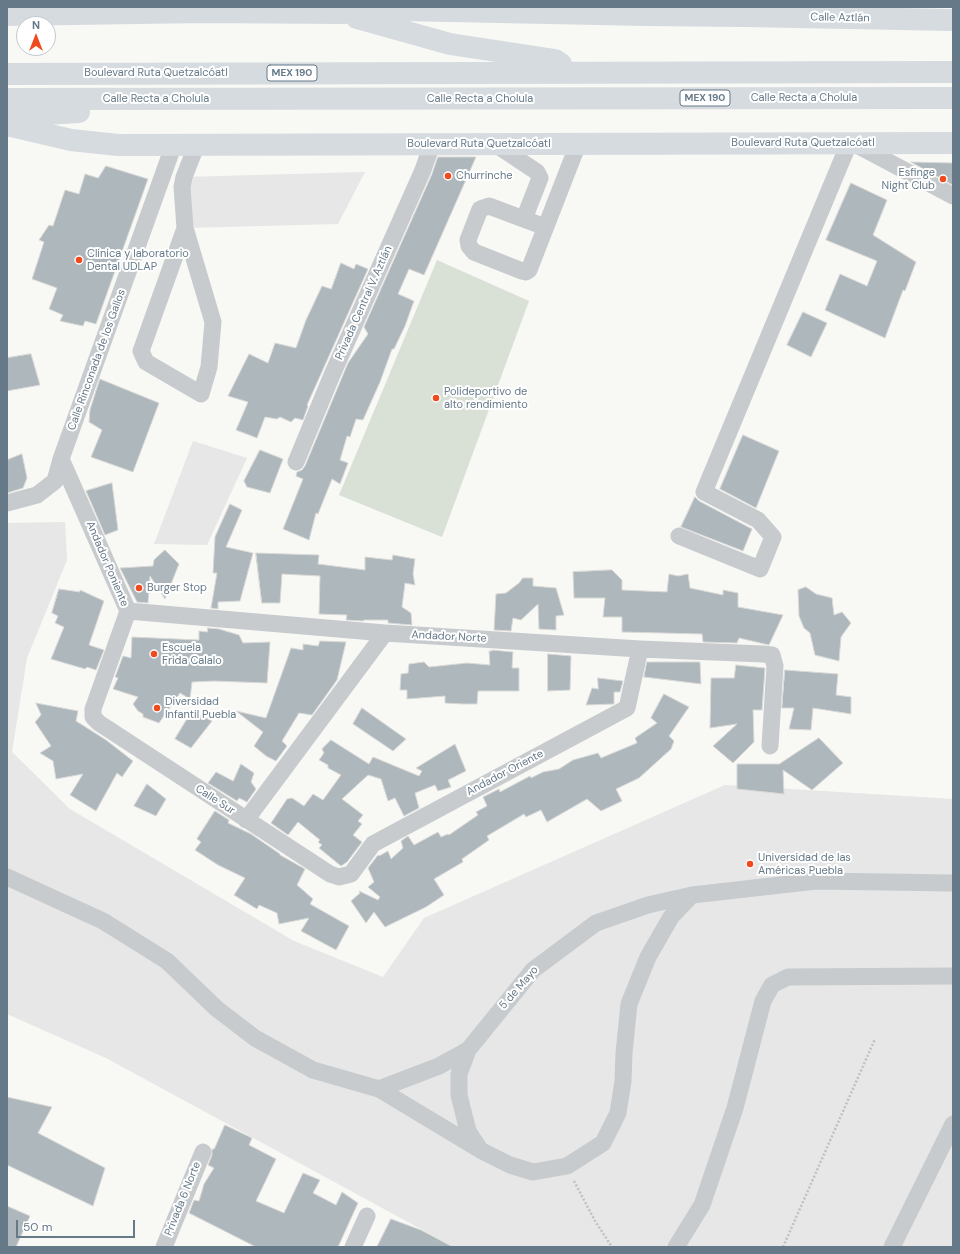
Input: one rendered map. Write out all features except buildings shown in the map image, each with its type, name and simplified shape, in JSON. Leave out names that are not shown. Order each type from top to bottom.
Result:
[{"type":"main road","name":"Calle Aztlán","points":[[7,15],[203,10],[279,10],[342,13],[401,10],[580,10],[745,11],[953,20]]},
{"type":"main road","points":[[342,13],[362,20],[450,44],[555,60],[578,73]]},
{"type":"main road","name":"Boulevard Ruta Quetzalcóatl","points":[[7,74],[953,72]]},
{"type":"main road","name":"Calle Recta a Cholula","points":[[7,99],[953,98]]},
{"type":"main road","points":[[7,116],[74,112],[165,100]]},
{"type":"main road","name":"Boulevard Ruta Quetzalcóatl","points":[[7,125],[50,136],[118,145],[953,143]]},
{"type":"street","points":[[679,536],[760,569],[773,537],[758,520],[704,492],[851,143],[953,196]]},
{"type":"street","name":"Calle Rinconada de los Gallos","points":[[7,503],[37,495],[55,481],[174,144]]},
{"type":"street","points":[[185,228],[141,351],[146,362],[201,394],[209,366],[213,322],[185,228],[182,187],[184,176],[197,144]]},
{"type":"street","name":"Privada Central V. Aztlán","points":[[296,462],[332,375],[423,170],[432,144]]},
{"type":"street","points":[[495,144],[537,172],[540,178],[524,219]]},
{"type":"street","points":[[545,227],[489,206],[480,209],[468,240],[469,246],[474,252],[526,272],[529,270],[578,144]]},
{"type":"street","name":"Andador Poniente","points":[[62,459],[128,611],[93,709],[93,717]]},
{"type":"street","name":"Andador Norte","points":[[128,611],[385,633],[772,655],[775,666],[770,746]]},
{"type":"street","points":[[246,820],[385,633]]},
{"type":"street","name":"Andador Oriente","points":[[339,877],[351,874],[373,844],[627,708],[640,648]]},
{"type":"street","name":"Calle Sur","points":[[93,717],[99,723],[246,820],[330,874],[339,877]]},
{"type":"street","points":[[7,877],[103,921],[168,961],[217,1009],[255,1038],[313,1070],[379,1089],[482,1151],[510,1165],[533,1172],[567,1166],[602,1144],[618,1113],[623,1081],[629,1004],[648,957],[671,917],[692,895]]},
{"type":"street","name":"5 de Mayo","points":[[379,1089],[439,1066],[468,1050],[533,970],[596,923],[648,906],[692,895],[816,881],[953,883]]},
{"type":"street","points":[[676,1247],[702,1205],[735,1108],[763,1001],[772,985],[788,977],[953,976]]},
{"type":"street","points":[[468,1050],[459,1074],[459,1095],[468,1131],[482,1151]]},
{"type":"street","points":[[892,1247],[953,1124]]},
{"type":"street","name":"Privada 6 Norte","points":[[164,1247],[203,1152]]},
{"type":"street","points":[[353,1247],[367,1216]]},
{"type":"path","points":[[783,1247],[875,1039]]},
{"type":"path","points":[[567,1166],[577,1188],[612,1247]]},
{"type":"shaded area","points":[[365,172],[338,224],[185,228],[184,177]]},
{"type":"shaded area","name":"Polideportivo de alto rendimiento","points":[[437,260],[529,301],[442,537],[339,495]]},
{"type":"shaded area","points":[[193,441],[247,458],[207,545],[154,544]]},
{"type":"shaded area","name":"Universidad de las Américas Puebla","points":[[65,522],[67,560],[27,658],[12,752],[70,809],[294,941],[383,977],[424,918],[725,785],[953,799],[953,1247],[454,1247],[106,1058],[7,1014],[7,523]]},
{"type":"place","name":"Churrinche","points":[[448,176]]},
{"type":"place","name":"Esfinge Night Club","points":[[943,179]]},
{"type":"place","name":"Clinica y laboratorio Dental UDLAP","points":[[79,260]]},
{"type":"place","name":"Polideportivo de alto rendimiento","points":[[436,398]]},
{"type":"place","name":"Burger Stop","points":[[139,588]]},
{"type":"place","name":"Escuela Frida Calalo","points":[[154,654]]},
{"type":"place","name":"Diversidad Infantil Puebla","points":[[157,708]]},
{"type":"place","name":"Universidad de las Américas Puebla","points":[[750,864]]}]
